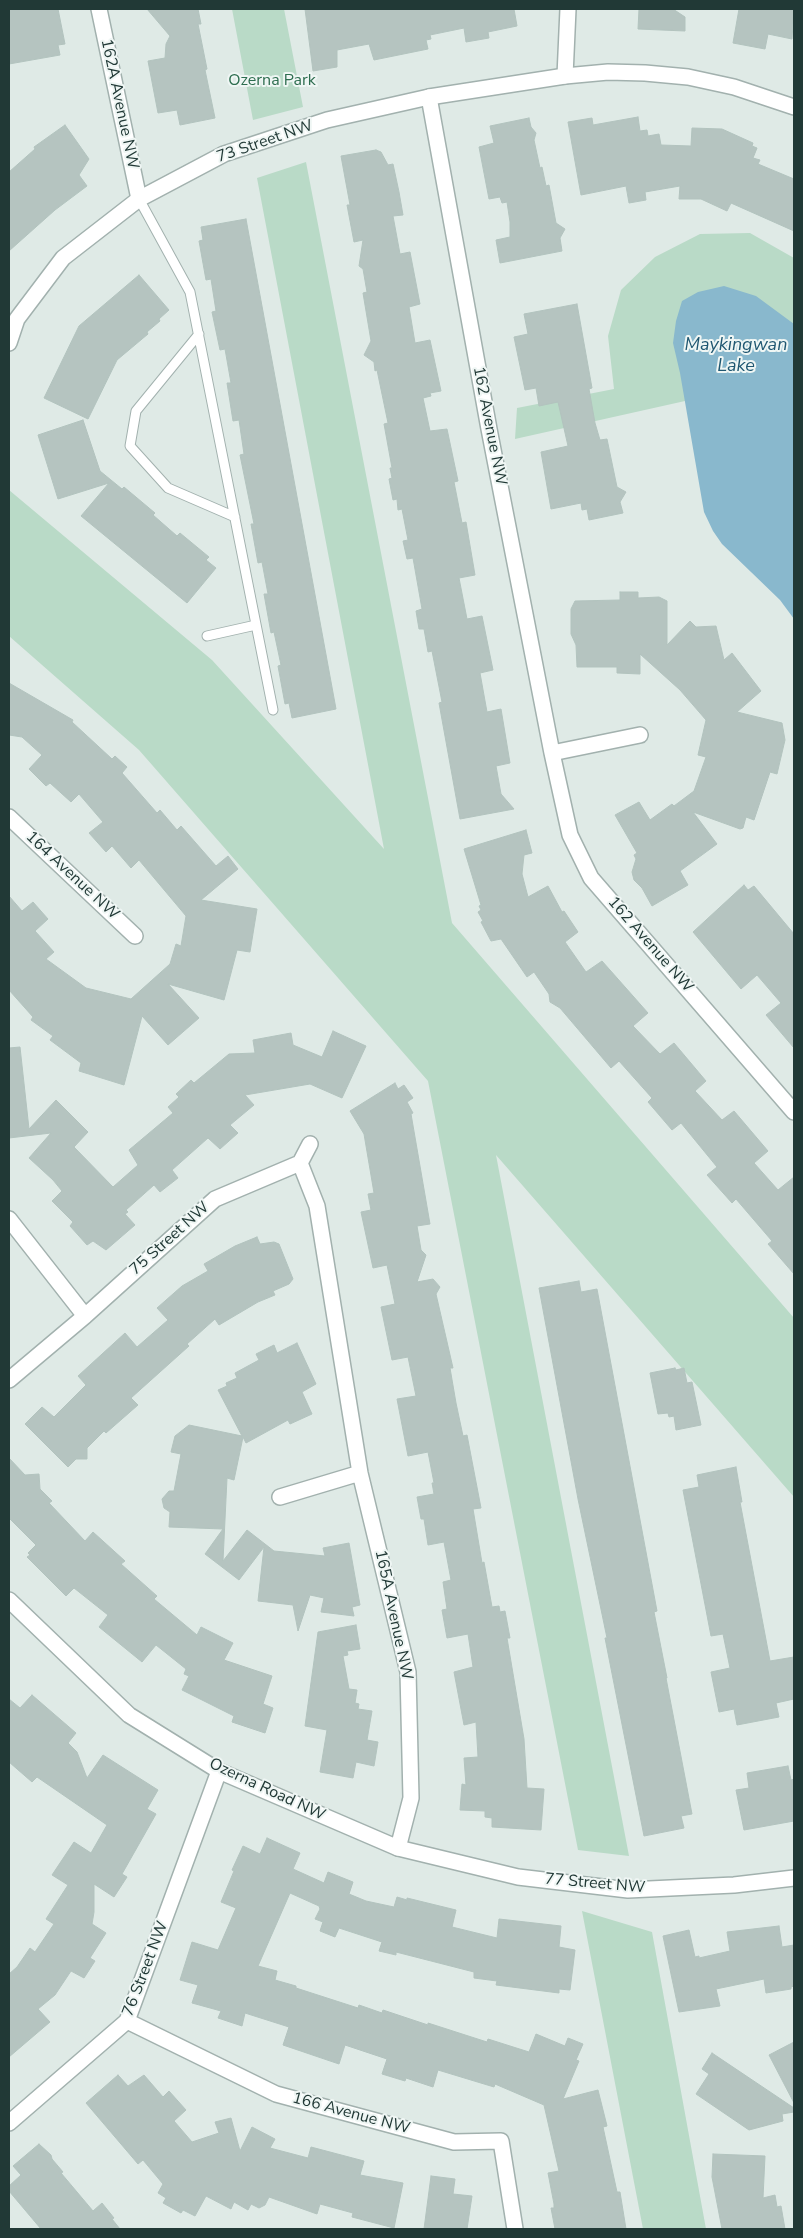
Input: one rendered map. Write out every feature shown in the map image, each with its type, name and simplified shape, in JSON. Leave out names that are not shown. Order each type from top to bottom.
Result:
[{"type":"street","name":"162A Avenue NW","points":[[98,9],[139,199]]},
{"type":"street","points":[[565,76],[568,9]]},
{"type":"street","name":"73 Street NW","points":[[9,343],[13,316],[63,258],[139,199],[224,154],[327,120],[430,97],[565,76],[608,72],[688,77],[734,86],[794,108]]},
{"type":"street","name":"162 Avenue NW","points":[[430,97],[489,429],[552,753],[570,835],[591,878],[794,1112]]},
{"type":"street","points":[[552,753],[640,735]]},
{"type":"street","name":"164 Avenue NW","points":[[9,817],[135,936]]},
{"type":"street","points":[[300,1163],[310,1144]]},
{"type":"street","name":"75 Street NW","points":[[9,1380],[85,1316],[216,1199],[300,1163]]},
{"type":"street","name":"165A Avenue NW","points":[[300,1163],[317,1206],[360,1473],[408,1672],[411,1798],[398,1848]]},
{"type":"street","points":[[9,1219],[85,1316]]},
{"type":"street","points":[[280,1497],[360,1473]]},
{"type":"street","name":"Ozerna Road NW","points":[[9,1600],[129,1715],[220,1771],[398,1848]]},
{"type":"street","name":"76 Street NW","points":[[9,2123],[127,2021],[220,1771]]},
{"type":"street","name":"77 Street NW","points":[[398,1848],[518,1877],[628,1890],[734,1885],[794,1878]]},
{"type":"street","name":"166 Avenue NW","points":[[127,2021],[276,2094],[454,2142],[501,2141],[515,2229]]},
{"type":"lane","points":[[139,199],[190,292],[273,710]]},
{"type":"lane","points":[[199,334],[136,411],[130,446],[168,488],[235,517]]},
{"type":"lane","points":[[207,636],[256,625]]},
{"type":"green space","name":"Ozerna Park","points":[[232,9],[284,9],[303,107],[253,120]]},
{"type":"green space","points":[[306,162],[452,923],[794,1318],[794,1497],[496,1155],[629,1856],[578,1850],[428,1081],[139,750],[9,636],[9,490],[212,660],[384,849],[257,178]]},
{"type":"green space","points":[[750,233],[794,258],[794,384],[750,338],[685,401],[515,439],[517,408],[614,389],[608,336],[621,290],[655,257],[700,234]]},
{"type":"green space","points":[[582,1911],[652,1932],[706,2229],[643,2229]]},
{"type":"water","name":"Maykingwan Lake","points":[[724,286],[756,296],[794,324],[794,619],[780,600],[722,544],[704,512],[673,343],[676,321],[682,301],[698,292]]},
{"type":"building","points":[[9,9],[58,9],[65,44],[58,45],[60,55],[9,64]]},
{"type":"building","points":[[147,9],[198,9],[201,24],[198,24],[207,69],[205,70],[215,118],[180,125],[177,110],[158,113],[148,61],[165,58],[166,44],[170,36]]},
{"type":"building","points":[[305,9],[514,9],[517,26],[488,32],[489,38],[466,42],[464,28],[430,35],[431,39],[426,40],[428,49],[374,60],[369,44],[337,50],[337,67],[313,71]]},
{"type":"building","points":[[639,9],[673,9],[685,17],[685,31],[638,29]]},
{"type":"building","points":[[739,9],[794,9],[792,39],[768,34],[765,49],[733,43]]},
{"type":"building","points":[[638,117],[640,131],[647,130],[648,136],[659,134],[661,145],[691,146],[692,128],[722,129],[753,143],[752,146],[757,148],[753,158],[760,160],[758,164],[794,179],[794,231],[731,203],[727,211],[701,199],[679,199],[680,186],[645,192],[646,200],[629,203],[626,186],[581,195],[568,122],[592,118],[593,125]]},
{"type":"building","points":[[529,118],[531,127],[536,133],[534,140],[540,168],[542,167],[546,186],[549,185],[556,223],[565,229],[560,238],[562,251],[500,263],[496,240],[510,237],[507,202],[502,203],[500,197],[489,199],[479,147],[494,143],[490,126]]},
{"type":"building","points":[[65,125],[89,159],[79,175],[87,186],[55,210],[9,251],[9,172],[35,149],[34,147]]},
{"type":"building","points":[[376,150],[381,152],[388,165],[393,164],[403,215],[393,216],[400,254],[410,252],[420,304],[409,307],[415,343],[430,340],[441,391],[430,393],[431,396],[423,398],[430,431],[447,429],[458,481],[454,482],[462,523],[466,522],[475,575],[459,578],[467,619],[482,616],[493,670],[480,673],[487,712],[501,709],[510,763],[496,766],[501,794],[514,809],[460,819],[439,703],[442,702],[432,651],[428,652],[424,629],[419,629],[416,611],[422,609],[413,558],[407,559],[403,541],[408,540],[402,509],[398,510],[397,499],[393,500],[389,479],[392,478],[390,468],[392,468],[384,424],[388,423],[377,370],[375,371],[374,362],[364,355],[371,341],[363,293],[367,292],[363,269],[359,266],[363,240],[354,242],[347,205],[350,205],[341,156]]},
{"type":"building","points":[[246,219],[336,709],[292,718],[289,703],[285,704],[278,666],[281,665],[274,632],[271,633],[264,594],[268,594],[262,562],[258,563],[251,524],[254,524],[240,455],[244,454],[239,420],[233,421],[227,383],[231,383],[225,349],[220,350],[212,312],[216,311],[211,279],[206,280],[199,241],[203,240],[201,227]]},
{"type":"building","points":[[139,275],[169,310],[147,332],[148,334],[117,360],[88,419],[44,398],[79,326]]},
{"type":"building","points":[[577,304],[592,388],[589,389],[595,423],[600,440],[607,439],[617,487],[626,492],[620,502],[623,513],[589,520],[587,509],[582,510],[581,503],[551,509],[541,452],[568,446],[558,402],[539,406],[536,388],[525,390],[514,337],[528,334],[524,314]]},
{"type":"building","points":[[83,420],[100,471],[122,489],[124,487],[155,513],[153,515],[177,536],[180,533],[209,557],[206,560],[216,568],[187,603],[81,516],[109,483],[58,499],[38,435]]},
{"type":"building","points":[[620,592],[638,592],[638,598],[659,597],[667,601],[667,645],[690,621],[696,627],[716,626],[724,660],[732,653],[761,691],[737,712],[782,723],[785,740],[777,774],[770,772],[754,820],[746,817],[743,828],[740,829],[693,812],[717,844],[680,871],[688,885],[652,906],[642,888],[634,880],[632,872],[636,859],[634,855],[637,853],[615,815],[639,802],[650,820],[672,804],[674,806],[694,791],[706,757],[698,755],[706,720],[680,690],[640,654],[640,674],[617,673],[617,667],[577,667],[576,645],[571,634],[571,609],[575,601],[620,600]]},
{"type":"building","points":[[9,683],[73,720],[72,722],[112,759],[115,756],[127,767],[122,773],[157,813],[160,810],[177,830],[181,826],[216,866],[228,856],[238,869],[201,900],[257,909],[250,952],[237,950],[224,1000],[168,984],[199,1018],[168,1045],[142,1016],[124,1085],[79,1071],[81,1063],[50,1040],[53,1036],[31,1020],[33,1017],[9,990],[9,896],[22,911],[33,902],[48,919],[35,931],[54,952],[46,959],[86,988],[131,999],[170,964],[176,944],[181,946],[186,916],[139,860],[131,868],[112,846],[106,852],[89,833],[103,822],[79,794],[71,802],[50,783],[46,786],[29,769],[42,755],[22,737],[9,735]]},
{"type":"building","points":[[526,830],[532,853],[524,855],[522,874],[528,897],[548,886],[562,912],[564,911],[578,932],[565,942],[586,972],[602,961],[648,1013],[633,1026],[660,1054],[674,1043],[706,1081],[695,1091],[722,1120],[734,1111],[768,1151],[754,1163],[778,1190],[794,1177],[794,1274],[768,1244],[772,1241],[736,1199],[732,1203],[707,1175],[717,1167],[681,1123],[672,1130],[648,1102],[652,1098],[619,1061],[611,1068],[560,1008],[550,1002],[549,994],[534,972],[527,977],[501,939],[491,941],[478,912],[481,910],[479,906],[481,905],[464,849]]},
{"type":"building","points":[[744,885],[748,890],[754,886],[794,934],[794,1048],[766,1015],[781,1003],[757,975],[741,989],[693,932]]},
{"type":"building","points":[[333,1031],[366,1046],[342,1098],[310,1084],[245,1095],[254,1105],[230,1125],[238,1133],[220,1149],[208,1138],[172,1170],[178,1178],[160,1192],[154,1185],[126,1210],[128,1212],[125,1214],[135,1225],[106,1250],[93,1241],[87,1245],[70,1226],[73,1222],[52,1201],[62,1191],[29,1158],[51,1133],[9,1138],[9,1048],[20,1047],[29,1129],[56,1100],[88,1132],[74,1147],[113,1187],[138,1165],[129,1150],[173,1113],[168,1107],[179,1097],[176,1094],[191,1080],[194,1083],[229,1054],[255,1053],[253,1040],[291,1033],[293,1045],[322,1057]]},
{"type":"building","points":[[395,1083],[398,1089],[404,1085],[413,1098],[407,1102],[413,1113],[411,1114],[430,1224],[417,1226],[421,1250],[426,1255],[417,1282],[433,1279],[440,1287],[436,1294],[453,1368],[450,1368],[456,1403],[463,1436],[467,1435],[481,1508],[473,1509],[482,1563],[484,1562],[492,1607],[499,1606],[500,1612],[505,1611],[510,1638],[507,1638],[524,1739],[527,1788],[544,1789],[541,1830],[492,1827],[492,1818],[485,1817],[485,1811],[460,1810],[462,1784],[466,1785],[464,1758],[478,1757],[476,1722],[464,1725],[454,1672],[473,1667],[468,1634],[447,1638],[442,1610],[447,1609],[443,1582],[451,1580],[444,1542],[428,1545],[424,1519],[421,1519],[417,1497],[434,1494],[432,1483],[434,1483],[428,1452],[408,1456],[397,1399],[416,1396],[408,1357],[392,1360],[381,1307],[395,1304],[387,1265],[373,1268],[361,1212],[371,1210],[368,1194],[374,1193],[364,1134],[350,1111]]},
{"type":"building","points":[[257,1237],[260,1244],[274,1242],[279,1244],[293,1279],[289,1284],[273,1291],[275,1295],[258,1302],[219,1325],[215,1319],[187,1344],[189,1346],[131,1398],[138,1405],[106,1433],[104,1431],[87,1448],[87,1459],[76,1459],[68,1467],[25,1424],[42,1407],[54,1417],[86,1385],[78,1376],[125,1333],[137,1347],[168,1320],[157,1308],[182,1286],[208,1271],[204,1264],[235,1246]]},
{"type":"building","points":[[579,1281],[581,1292],[597,1289],[657,1611],[654,1612],[692,1814],[681,1816],[684,1828],[644,1836],[539,1288]]},
{"type":"building","points":[[297,1343],[316,1384],[302,1392],[312,1414],[290,1424],[288,1420],[246,1443],[243,1437],[234,1480],[227,1478],[223,1561],[247,1530],[274,1551],[325,1556],[323,1548],[349,1543],[360,1605],[352,1607],[354,1616],[321,1612],[324,1598],[310,1595],[298,1631],[293,1605],[258,1601],[264,1547],[239,1580],[205,1554],[223,1529],[169,1527],[170,1512],[164,1508],[162,1499],[169,1491],[174,1491],[181,1454],[171,1452],[175,1436],[189,1425],[242,1436],[218,1390],[227,1386],[226,1383],[237,1378],[235,1373],[259,1360],[256,1354],[274,1345],[277,1353]]},
{"type":"building","points":[[675,1368],[676,1370],[684,1368],[687,1383],[692,1382],[701,1425],[676,1430],[674,1416],[669,1417],[668,1413],[658,1414],[650,1373]]},
{"type":"building","points":[[9,1458],[25,1475],[39,1474],[40,1489],[52,1501],[49,1503],[85,1541],[93,1532],[125,1561],[121,1564],[157,1596],[154,1599],[197,1635],[201,1627],[233,1643],[224,1660],[272,1676],[263,1704],[273,1708],[265,1733],[232,1722],[234,1716],[182,1690],[189,1676],[184,1674],[186,1669],[156,1645],[142,1662],[99,1627],[108,1615],[74,1588],[66,1596],[27,1557],[30,1555],[28,1553],[36,1545],[9,1518]]},
{"type":"building","points":[[736,1467],[742,1502],[740,1502],[770,1661],[794,1657],[794,1699],[776,1703],[779,1717],[737,1725],[734,1709],[719,1712],[711,1672],[730,1668],[723,1634],[711,1636],[683,1490],[699,1487],[697,1475]]},
{"type":"building","points":[[356,1625],[360,1649],[347,1651],[348,1655],[343,1656],[349,1689],[357,1690],[355,1703],[359,1704],[358,1709],[372,1711],[367,1740],[378,1742],[374,1766],[356,1762],[353,1778],[320,1772],[327,1730],[305,1726],[318,1632]]},
{"type":"building","points":[[32,1695],[76,1733],[68,1743],[77,1752],[87,1778],[103,1755],[158,1790],[147,1809],[156,1814],[122,1874],[127,1877],[114,1897],[94,1884],[92,1924],[106,1933],[90,1958],[95,1961],[84,1978],[71,1971],[55,1995],[38,2009],[50,2022],[9,2057],[9,1974],[17,1967],[30,1948],[35,1952],[54,1924],[46,1919],[68,1885],[52,1875],[74,1842],[91,1853],[107,1825],[37,1777],[32,1782],[9,1762],[9,1699],[20,1708]]},
{"type":"building","points":[[788,1766],[791,1780],[794,1779],[794,1821],[744,1830],[736,1790],[749,1788],[747,1773]]},
{"type":"building","points":[[267,1838],[300,1853],[293,1869],[324,1883],[328,1872],[353,1882],[349,1894],[366,1901],[394,1907],[397,1897],[407,1900],[407,1898],[456,1910],[452,1927],[497,1938],[499,1919],[561,1926],[559,1947],[575,1950],[570,1990],[559,1989],[559,1993],[496,1985],[497,1981],[474,1978],[474,1972],[396,1952],[396,1955],[379,1951],[382,1942],[339,1928],[335,1937],[320,1931],[323,1922],[315,1919],[320,1909],[319,1906],[290,1893],[258,1966],[277,1971],[275,1980],[296,1986],[296,1988],[358,2008],[359,2005],[382,2013],[383,2010],[487,2042],[488,2039],[529,2052],[536,2034],[565,2046],[568,2038],[583,2044],[576,2060],[579,2061],[563,2099],[598,2090],[607,2126],[603,2127],[617,2192],[620,2192],[626,2229],[555,2229],[551,2208],[554,2208],[554,2204],[548,2173],[559,2171],[544,2105],[495,2084],[494,2087],[438,2070],[433,2087],[406,2078],[405,2081],[382,2074],[387,2059],[345,2045],[339,2064],[283,2045],[289,2027],[245,2013],[242,2026],[218,2018],[221,2011],[192,2003],[198,1985],[180,1980],[192,1942],[218,1950],[236,1908],[221,1902],[234,1871],[232,1870],[243,1846],[260,1854]]},
{"type":"building","points":[[779,1926],[782,1947],[794,1945],[794,1986],[791,1989],[766,1993],[764,1979],[716,1989],[720,2006],[679,2012],[663,1936],[689,1930],[695,1957],[699,1956],[699,1958],[730,1951],[727,1932]]},
{"type":"building","points":[[794,2042],[794,2103],[769,2055]]},
{"type":"building","points":[[712,2053],[794,2108],[794,2112],[782,2114],[783,2121],[749,2130],[696,2094],[709,2074],[702,2069]]},
{"type":"building","points":[[118,2075],[128,2086],[144,2075],[163,2097],[169,2091],[186,2110],[174,2121],[192,2142],[219,2133],[215,2122],[231,2118],[240,2151],[252,2127],[275,2139],[270,2148],[308,2158],[311,2147],[364,2161],[360,2175],[403,2183],[394,2228],[352,2217],[353,2213],[320,2204],[317,2214],[269,2197],[265,2205],[259,2208],[251,2204],[248,2210],[234,2202],[231,2209],[206,2196],[195,2216],[183,2210],[181,2213],[163,2203],[166,2198],[158,2193],[163,2184],[143,2160],[138,2164],[86,2103]]},
{"type":"building","points":[[39,2144],[51,2155],[63,2172],[61,2173],[93,2211],[102,2203],[120,2229],[41,2229],[9,2191],[9,2186],[21,2175],[13,2166]]},
{"type":"building","points":[[713,2154],[765,2156],[763,2198],[775,2195],[777,2207],[781,2206],[785,2229],[722,2229],[712,2177]]},
{"type":"building","points":[[431,2176],[455,2179],[453,2194],[472,2196],[467,2229],[424,2229]]}]
